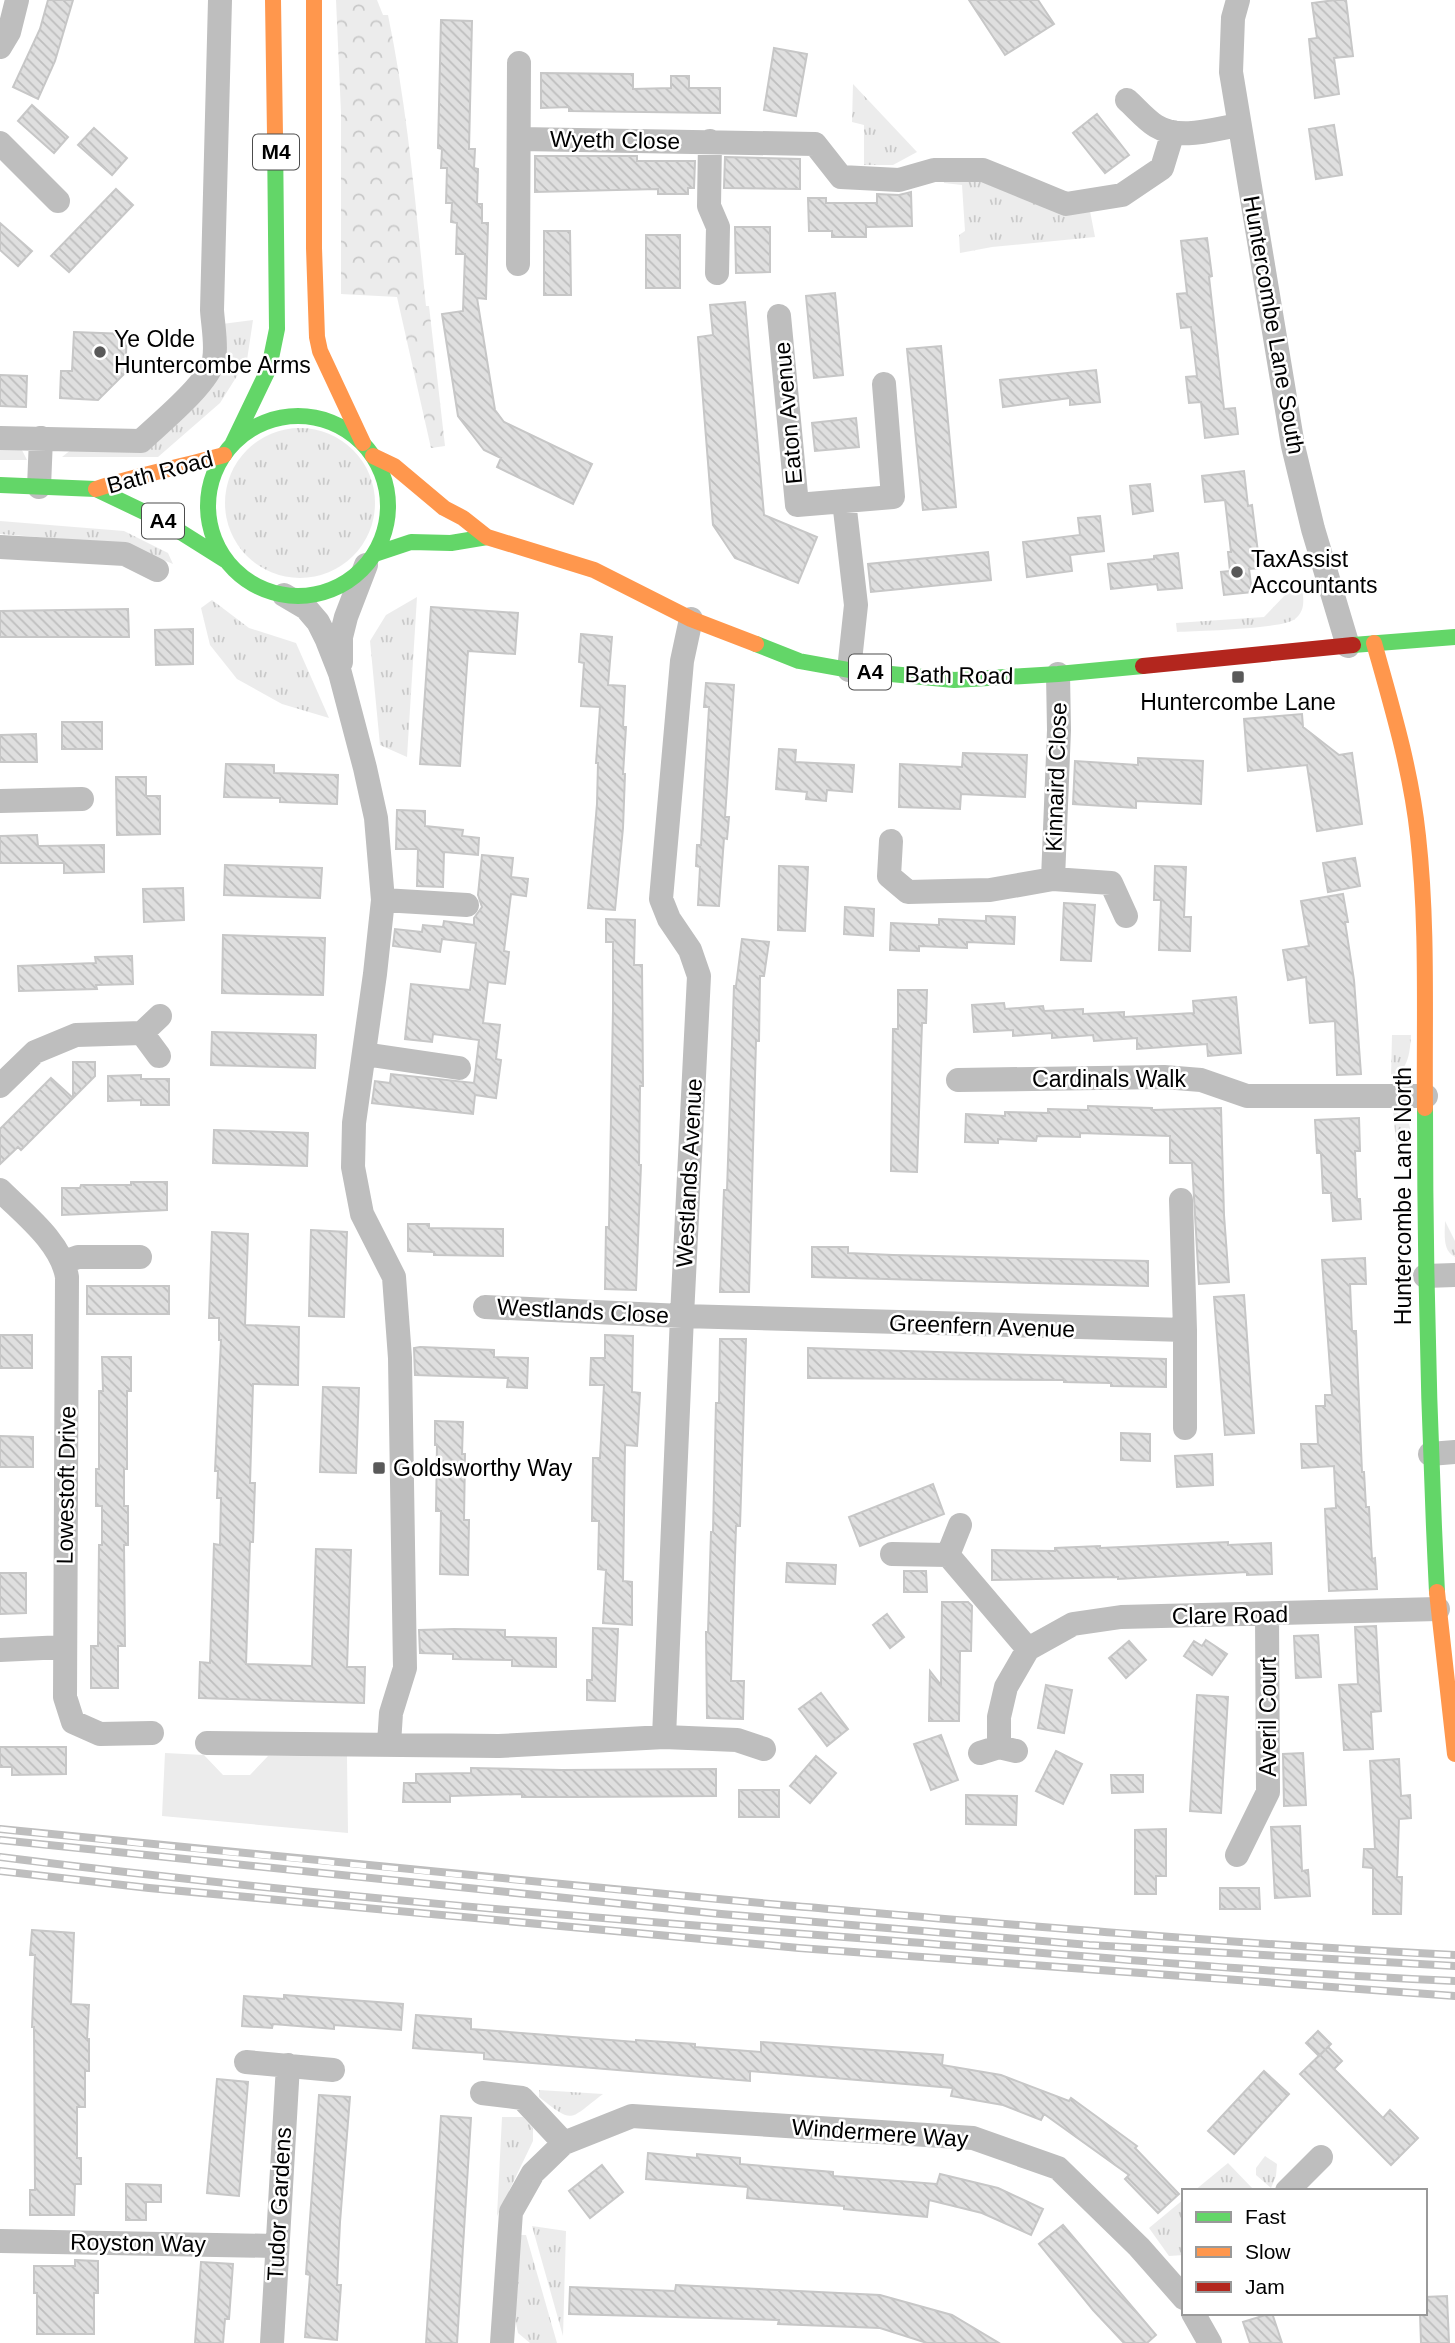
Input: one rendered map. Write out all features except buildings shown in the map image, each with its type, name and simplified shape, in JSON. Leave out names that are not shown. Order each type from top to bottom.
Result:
[{"type":"main road","name":"M4","points":[[228,450],[269,368],[277,329],[273,0]]},
{"type":"main road","name":"M4","points":[[314,0],[314,248],[317,337],[320,351],[368,450]]},
{"type":"main road","points":[[300,416],[331,422],[352,434],[368,450],[385,483],[388,505],[385,532],[371,560],[343,585],[303,596],[267,591],[250,583],[225,559],[211,530],[208,501],[215,470],[228,450],[257,426],[271,420],[300,416]]},
{"type":"main road","name":"Bath Road","points":[[0,485],[96,489],[132,477],[169,471],[228,450]]},
{"type":"main road","name":"Bath Road","points":[[368,450],[394,466],[444,508],[463,518],[487,537],[594,570],[691,620],[799,661],[849,670],[954,680],[1058,674],[1455,637]]},
{"type":"main road","name":"Bath Road","points":[[96,489],[163,521],[225,559]]},
{"type":"main road","name":"Bath Road","points":[[371,560],[411,542],[451,543],[487,537]]},
{"type":"main road","name":"Huntercombe Lane North","points":[[1374,643],[1405,753],[1418,836],[1424,940],[1425,1276],[1430,1454],[1438,1609],[1455,1754]]},
{"type":"street","points":[[0,47],[9,32],[17,0]]},
{"type":"street","name":"Bath Road","points":[[0,438],[141,441],[201,383],[211,368],[215,357],[212,310],[220,0]]},
{"type":"street","name":"Huntercombe Lane South","points":[[1238,0],[1233,18],[1231,72],[1293,446],[1313,529],[1348,646]]},
{"type":"street","points":[[518,264],[519,63]]},
{"type":"street","points":[[1127,100],[1156,126],[1173,132],[1193,133],[1239,125]]},
{"type":"street","name":"Wyeth Close","points":[[520,139],[815,144],[841,177],[899,180],[934,170],[983,170],[1066,204],[1122,195],[1162,168],[1173,132]]},
{"type":"street","name":"Wyeth Close","points":[[710,141],[709,206],[718,227],[718,273]]},
{"type":"street","points":[[0,143],[58,201]]},
{"type":"street","name":"Eaton Avenue","points":[[779,316],[797,505],[893,497],[884,384]]},
{"type":"street","points":[[40,487],[41,438]]},
{"type":"street","points":[[844,501],[856,605],[849,670]]},
{"type":"street","points":[[0,547],[125,554],[157,570]]},
{"type":"street","points":[[340,673],[343,627],[371,560]]},
{"type":"street","points":[[284,595],[306,608],[327,640],[340,673],[376,818],[383,900],[354,1124],[353,1167],[362,1214],[394,1277],[400,1358],[405,1668],[391,1713],[389,1744]]},
{"type":"street","name":"Westlands Avenue","points":[[664,1737],[699,976],[690,950],[668,919],[661,899],[682,662],[691,620]]},
{"type":"street","name":"Kinnaird Close","points":[[1053,879],[1059,730],[1058,674]]},
{"type":"street","points":[[0,801],[82,799]]},
{"type":"street","name":"Kinnaird Close","points":[[891,841],[889,876],[908,892],[990,890],[1053,879],[1111,883],[1126,916]]},
{"type":"street","points":[[383,900],[467,905]]},
{"type":"street","points":[[0,1086],[35,1052],[76,1035],[151,1024],[159,1056]]},
{"type":"street","points":[[364,1054],[458,1068]]},
{"type":"street","name":"Cardinals Walk","points":[[958,1080],[1164,1077],[1200,1080],[1247,1096],[1426,1096]]},
{"type":"street","points":[[0,1190],[35,1225],[64,1262],[78,1257],[140,1256]]},
{"type":"street","points":[[1181,1200],[1185,1428]]},
{"type":"street","name":"Lowestoft Drive","points":[[64,1262],[67,1277],[65,1697],[74,1722],[100,1734],[152,1733]]},
{"type":"street","points":[[1425,1276],[1455,1275]]},
{"type":"street","name":"Westlands Close","points":[[485,1307],[682,1316]]},
{"type":"street","name":"Greenfern Avenue","points":[[682,1316],[1185,1330]]},
{"type":"street","points":[[1430,1454],[1455,1452]]},
{"type":"street","points":[[948,1555],[960,1525]]},
{"type":"street","points":[[892,1554],[948,1555],[1028,1649],[1006,1687],[999,1717],[998,1751]]},
{"type":"street","name":"Clare Road","points":[[1028,1649],[1073,1624],[1121,1617],[1438,1609]]},
{"type":"street","name":"Averil Court","points":[[1237,1855],[1268,1792],[1267,1615]]},
{"type":"street","points":[[0,1650],[64,1647]]},
{"type":"street","points":[[206,1743],[238,1753],[389,1744],[499,1746],[664,1737],[737,1740],[764,1749]]},
{"type":"street","points":[[246,2062],[333,2070]]},
{"type":"street","name":"Tudor Gardens","points":[[272,2343],[288,2065]]},
{"type":"street","points":[[482,2093],[522,2098],[564,2144]]},
{"type":"street","name":"Windermere Way","points":[[502,2343],[511,2212],[533,2173],[564,2144],[632,2116],[973,2138],[1058,2168],[1139,2247],[1182,2296]]},
{"type":"street","points":[[1289,2189],[1321,2157]]},
{"type":"street","name":"Royston Way","points":[[0,2241],[276,2246]]},
{"type":"street","name":"Windermere Way","points":[[1194,2315],[1210,2343]]},
{"type":"green space","points":[[336,0],[377,0],[383,15],[388,15],[406,124],[445,446],[431,448],[397,297],[341,294],[341,113]]},
{"type":"green space","points":[[853,84],[917,152],[893,165],[864,165],[864,125],[852,122]]},
{"type":"green space","points":[[962,174],[1090,211],[1095,237],[992,247],[960,253],[959,235],[965,231],[962,185],[944,183],[943,175]]},
{"type":"green space","points":[[253,320],[247,360],[220,403],[158,457],[62,457],[72,449],[143,450],[199,397],[222,324]]},
{"type":"green space","points":[[300,428],[329,433],[353,450],[370,474],[375,503],[370,532],[353,556],[329,573],[300,578],[271,573],[247,556],[230,532],[225,503],[230,474],[247,450],[271,433]]},
{"type":"green space","points":[[0,447],[21,448],[27,460],[0,460]]},
{"type":"green space","points":[[0,521],[124,531],[168,553],[173,564],[125,544],[0,534]]},
{"type":"green space","points":[[1302,589],[1301,612],[1295,619],[1287,622],[1239,629],[1177,632],[1176,623],[1264,617],[1287,593]]},
{"type":"green space","points":[[417,597],[407,757],[380,745],[370,641],[386,615]]},
{"type":"green space","points":[[212,600],[249,628],[296,643],[329,718],[282,704],[237,679],[210,645],[201,608]]},
{"type":"green space","points":[[1392,1035],[1411,1035],[1405,1065],[1391,1077]]},
{"type":"green space","points":[[1389,1103],[1407,1118],[1412,1142],[1396,1142],[1393,1110]]},
{"type":"green space","points":[[1445,1221],[1455,1241],[1455,1257],[1446,1246]]},
{"type":"green space","points":[[165,1753],[204,1755],[223,1775],[250,1775],[268,1756],[347,1756],[348,1833],[162,1816]]},
{"type":"green space","points":[[539,2090],[603,2094],[571,2116],[559,2112],[539,2097]]},
{"type":"green space","points":[[502,2117],[523,2117],[533,2128],[533,2141],[497,2216]]},
{"type":"green space","points":[[1265,2156],[1277,2164],[1271,2188],[1256,2175],[1256,2168]]},
{"type":"green space","points":[[1228,2163],[1253,2189],[1196,2189]]},
{"type":"green space","points":[[1182,2201],[1182,2255],[1169,2256],[1149,2228]]},
{"type":"green space","points":[[532,2226],[566,2231],[563,2336]]},
{"type":"green space","points":[[520,2235],[526,2235],[557,2343],[530,2343],[518,2333],[514,2314]]},
{"type":"railway","points":[[0,1829],[782,1905],[1202,1939],[1455,1955]]},
{"type":"railway","points":[[0,1840],[721,1914],[1089,1945],[1455,1966]]},
{"type":"railway","points":[[0,1857],[331,1894],[552,1914],[1240,1968],[1455,1981]]},
{"type":"railway","points":[[0,1871],[149,1888],[799,1948],[1455,1996]]},
{"type":"traffic: fast","points":[[232,445],[269,368],[277,329],[275,135]]},
{"type":"traffic: fast","points":[[298,416],[332,423],[362,442],[381,472],[388,506],[381,540],[362,570],[332,589],[298,596],[264,589],[234,570],[215,540],[208,506],[215,472],[234,442],[264,423],[298,416]]},
{"type":"traffic: fast","points":[[0,485],[96,489],[163,521],[225,560]]},
{"type":"traffic: fast","points":[[375,554],[411,542],[451,543],[487,537]]},
{"type":"traffic: fast","points":[[1353,645],[1455,637]]},
{"type":"traffic: fast","points":[[756,644],[799,661],[849,670],[954,680],[1143,666]]},
{"type":"traffic: fast","points":[[1425,1108],[1428,1350],[1437,1592]]},
{"type":"traffic: slow","points":[[273,0],[275,135]]},
{"type":"traffic: slow","points":[[314,0],[314,248],[317,337],[320,351],[363,443]]},
{"type":"traffic: slow","points":[[96,489],[224,455]]},
{"type":"traffic: slow","points":[[373,456],[394,466],[444,508],[463,518],[487,537],[594,570],[691,619],[756,644]]},
{"type":"traffic: slow","points":[[1374,643],[1406,763],[1418,836],[1424,938],[1425,1108]]},
{"type":"traffic: slow","points":[[1437,1592],[1455,1754]]},
{"type":"traffic: jam","points":[[1143,666],[1353,645]]},
{"type":"place","name":"Ye Olde Huntercombe Arms","points":[[100,352]]},
{"type":"place","name":"TaxAssist Accountants","points":[[1237,572]]},
{"type":"place","name":"Huntercombe Lane","points":[[1238,677]]},
{"type":"place","name":"Goldsworthy Way","points":[[379,1468]]}]
